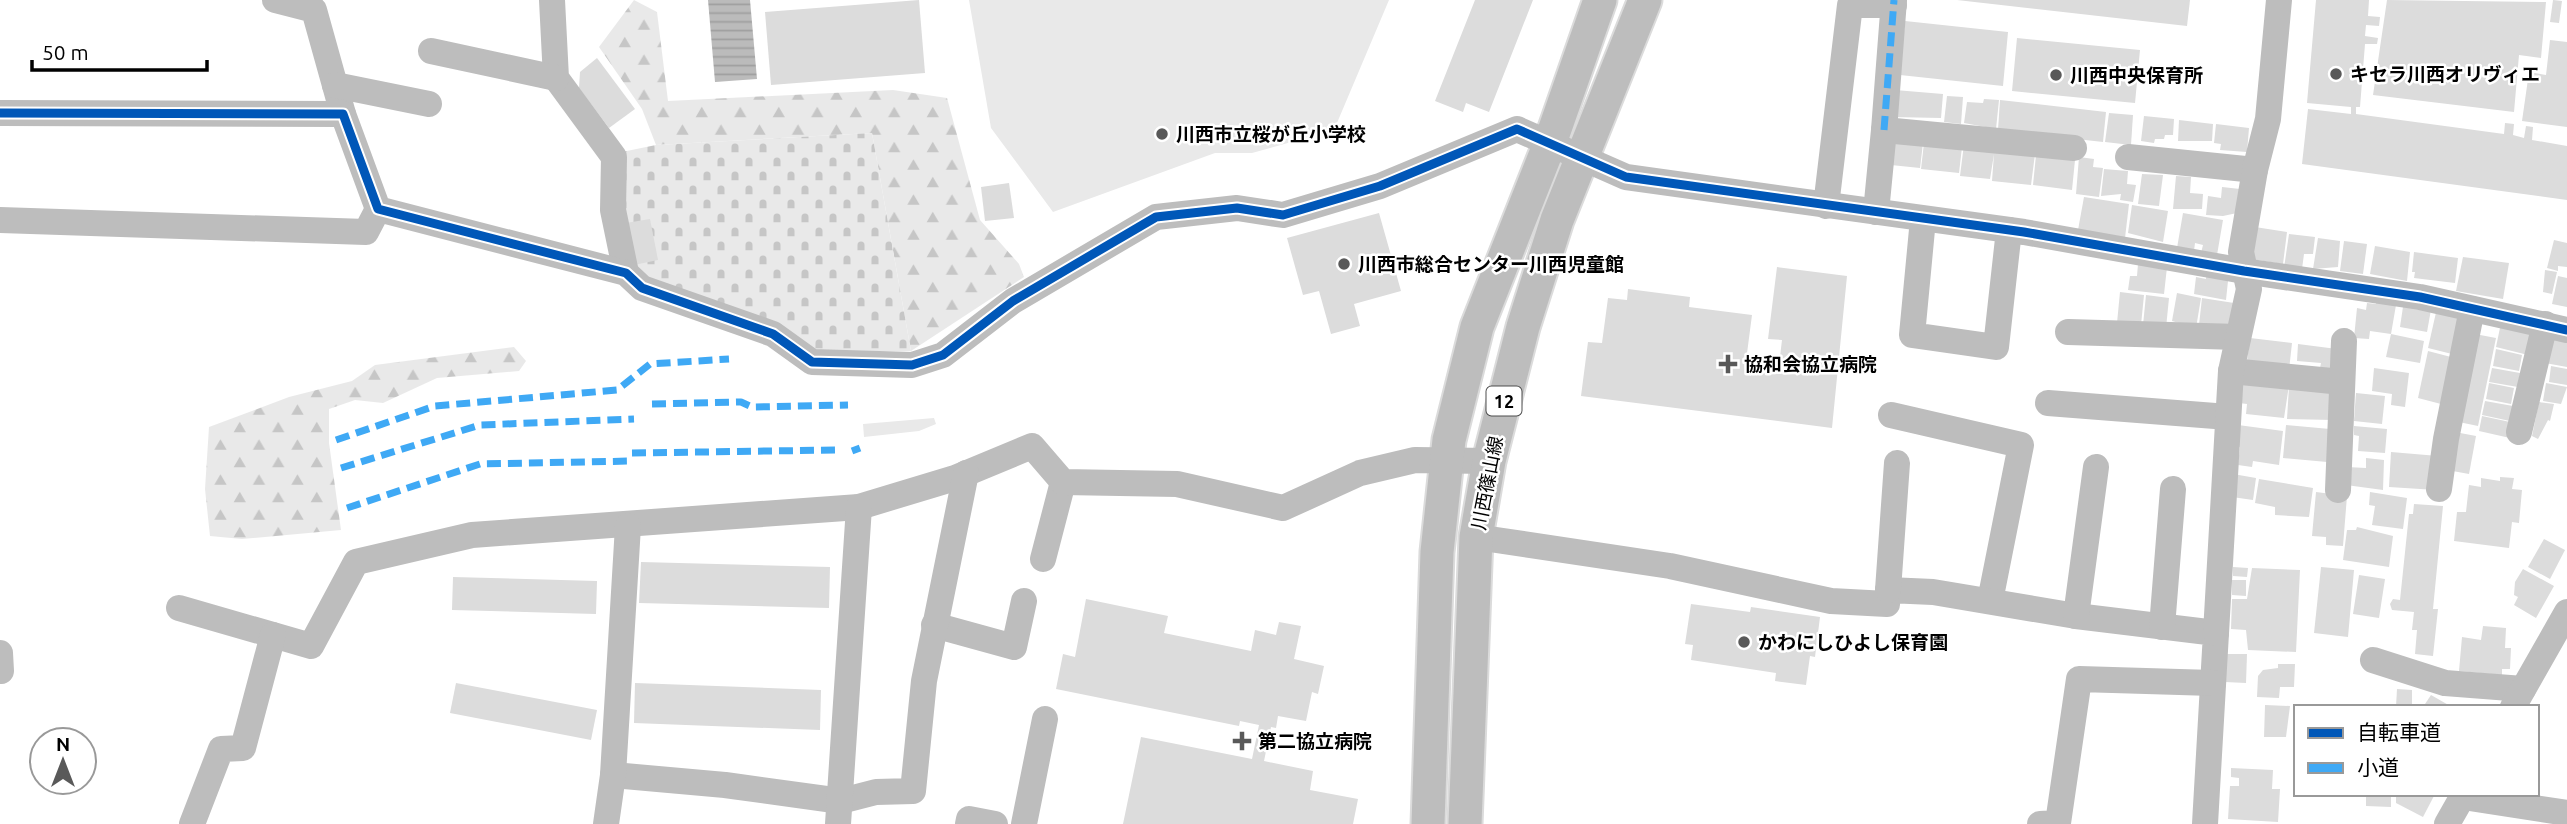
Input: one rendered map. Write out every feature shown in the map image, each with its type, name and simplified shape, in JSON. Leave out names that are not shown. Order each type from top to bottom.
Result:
[{"type":"main road","name":"川西篠山線","points":[[1465,824],[1476,537],[1489,461],[1523,327],[1558,220],[1645,0]]},
{"type":"main road","name":"川西篠山線","points":[[1428,824],[1437,552],[1449,440],[1477,327],[1550,143],[1595,2]]},
{"type":"street","points":[[0,220],[366,232],[378,209],[343,114],[317,5],[275,0]]},
{"type":"street","points":[[552,0],[556,78],[614,157],[613,210],[626,273]]},
{"type":"street","points":[[2204,824],[2231,371],[2249,289],[2241,252],[2255,170],[2268,120],[2279,0]]},
{"type":"street","points":[[1826,206],[1850,5],[1894,3],[1877,212]]},
{"type":"street","points":[[430,51],[556,78]]},
{"type":"street","points":[[335,85],[429,104]]},
{"type":"street","points":[[0,113],[343,114]]},
{"type":"street","points":[[378,209],[626,273],[642,288],[772,334],[812,362],[912,365],[943,355],[1013,301],[1156,217],[1237,208],[1283,215],[1380,186],[1517,129],[1626,177],[1707,186],[1826,206],[2009,230],[2244,271],[2420,297],[2556,327],[2519,432]]},
{"type":"street","points":[[1884,130],[2074,148]]},
{"type":"street","points":[[2128,157],[2255,170]]},
{"type":"street","points":[[1923,219],[1912,335],[1996,347],[2009,230]]},
{"type":"street","points":[[2439,489],[2446,439],[2472,309]]},
{"type":"street","points":[[2068,332],[2238,337]]},
{"type":"street","points":[[2338,490],[2344,341]]},
{"type":"street","points":[[2231,371],[2342,382]]},
{"type":"street","points":[[2048,403],[2228,417]]},
{"type":"street","points":[[1891,415],[2021,445],[1990,601]]},
{"type":"street","points":[[179,608],[311,646],[356,562],[472,535],[859,508],[966,474],[1032,446],[1063,482],[1177,484],[1283,508],[1360,474],[1415,460],[1489,461]]},
{"type":"street","points":[[1476,537],[1670,566],[1831,601],[1887,604],[1896,463]]},
{"type":"street","points":[[2076,616],[2096,467]]},
{"type":"street","points":[[613,775],[725,785],[840,813],[876,792],[913,791],[924,681],[966,474]]},
{"type":"street","points":[[1043,559],[1063,482]]},
{"type":"street","points":[[2162,626],[2173,489]]},
{"type":"street","points":[[840,813],[859,508]]},
{"type":"street","points":[[607,824],[613,775],[628,526]]},
{"type":"street","points":[[1888,590],[1933,592],[2076,616],[2216,633]]},
{"type":"street","points":[[934,625],[1014,647],[1024,601]]},
{"type":"street","points":[[2373,660],[2445,682],[2518,698],[2567,612]]},
{"type":"street","points":[[192,824],[221,749],[243,748],[273,635]]},
{"type":"street","points":[[0,653],[1,671]]},
{"type":"street","points":[[2040,824],[2058,823],[2079,679],[2213,683]]},
{"type":"street","points":[[1024,824],[1045,719]]},
{"type":"street","points":[[2447,824],[2462,796]]},
{"type":"street","points":[[2469,796],[2567,813]]},
{"type":"street","points":[[968,824],[969,819],[995,824]]},
{"type":"green space","points":[[634,0],[657,12],[668,101],[893,90],[947,98],[980,220],[1019,264],[1024,277],[911,351],[872,133],[656,145],[642,109],[599,47]]},
{"type":"green space","points":[[969,0],[1389,0],[1334,130],[1252,153],[1215,153],[1053,212],[991,128]]},
{"type":"green space","points":[[872,133],[911,351],[820,352],[649,286],[630,267],[617,153],[656,145]]},
{"type":"green space","points":[[514,347],[526,361],[519,371],[437,378],[383,403],[355,400],[329,409],[329,443],[341,530],[242,539],[210,536],[205,489],[209,427],[289,397],[352,381],[375,365]]},
{"type":"green space","points":[[934,418],[936,424],[919,431],[864,437],[863,424]]},
{"type":"shaded area","points":[[708,0],[750,0],[757,79],[715,82]]},
{"type":"building","points":[[919,0],[925,73],[771,85],[765,12]]},
{"type":"building","points":[[1475,0],[1533,0],[1489,112],[1466,103],[1463,112],[1435,101]]},
{"type":"building","points":[[1957,0],[2190,0],[2187,26]]},
{"type":"building","name":"キセラ川西オリヴィエ","points":[[2316,0],[2369,0],[2368,16],[2380,17],[2379,26],[2366,25],[2365,36],[2378,38],[2377,44],[2365,44],[2360,107],[2356,107],[2356,114],[2504,134],[2505,123],[2514,124],[2513,135],[2524,138],[2526,126],[2533,127],[2532,140],[2567,146],[2567,200],[2302,164],[2308,109],[2351,114],[2351,107],[2307,103]]},
{"type":"building","points":[[2387,0],[2546,2],[2541,58],[2519,55],[2514,112],[2373,95]]},
{"type":"building","points":[[2553,0],[2562,1],[2559,23],[2550,22]]},
{"type":"building","points":[[1905,21],[2008,32],[2003,86],[1900,75]]},
{"type":"building","points":[[2017,38],[2140,50],[2135,103],[2012,91]]},
{"type":"building","points":[[2550,40],[2567,42],[2567,127],[2522,121],[2529,72],[2546,75]]},
{"type":"building","points":[[597,58],[635,109],[609,128],[579,88],[580,72]]},
{"type":"building","points":[[1895,90],[1943,94],[1941,118],[1892,117]]},
{"type":"building","points":[[1947,96],[1963,97],[1961,124],[1944,122]]},
{"type":"building","points":[[1984,99],[1999,100],[1996,129],[1964,123],[1967,102],[1983,103]]},
{"type":"building","points":[[2000,100],[2106,112],[2103,142],[1998,130]]},
{"type":"building","points":[[2109,113],[2133,115],[2131,145],[2105,142]]},
{"type":"building","points":[[2144,116],[2174,119],[2173,135],[2155,139],[2154,143],[2141,141]]},
{"type":"building","points":[[2179,120],[2213,124],[2212,141],[2178,141]]},
{"type":"building","points":[[2216,124],[2249,128],[2247,152],[2220,150],[2221,144],[2214,143]]},
{"type":"building","points":[[1894,139],[1923,143],[1920,168],[1891,165]]},
{"type":"building","points":[[1924,143],[1962,147],[1959,173],[1921,169]]},
{"type":"building","points":[[1964,144],[2035,154],[2031,185],[1992,181],[1994,154],[1990,179],[1960,176]]},
{"type":"building","points":[[2036,155],[2075,160],[2072,190],[2033,185]]},
{"type":"building","points":[[2079,157],[2094,159],[2093,167],[2103,168],[2099,197],[2076,194]]},
{"type":"building","points":[[2104,169],[2128,171],[2127,184],[2136,185],[2133,202],[2120,200],[2121,194],[2101,196]]},
{"type":"building","points":[[2142,174],[2163,175],[2159,206],[2138,204]]},
{"type":"building","points":[[2176,176],[2191,177],[2190,193],[2203,194],[2202,209],[2173,209]]},
{"type":"building","points":[[1009,183],[1014,218],[985,221],[981,187]]},
{"type":"building","points":[[2222,187],[2240,189],[2237,213],[2206,215],[2208,196],[2221,198]]},
{"type":"building","points":[[2084,197],[2129,204],[2125,238],[2078,230]]},
{"type":"building","points":[[2132,205],[2168,211],[2163,242],[2128,233]]},
{"type":"building","name":"川西市総合センター川西児童館","points":[[1379,213],[1401,291],[1354,304],[1360,326],[1331,334],[1319,291],[1303,295],[1287,238]]},
{"type":"building","points":[[2183,213],[2223,220],[2217,255],[2201,253],[2203,245],[2195,243],[2194,251],[2177,248]]},
{"type":"building","points":[[650,219],[658,260],[634,265],[626,223]]},
{"type":"building","points":[[2255,227],[2287,232],[2283,264],[2251,259]]},
{"type":"building","points":[[2289,234],[2315,237],[2313,254],[2304,254],[2302,269],[2284,268]]},
{"type":"building","points":[[2318,238],[2340,241],[2338,267],[2313,269]]},
{"type":"building","points":[[2554,240],[2567,243],[2567,267],[2558,266],[2558,271],[2547,268]]},
{"type":"building","points":[[2344,241],[2367,244],[2363,274],[2340,271]]},
{"type":"building","points":[[2375,246],[2410,252],[2407,281],[2370,274]]},
{"type":"building","points":[[2414,252],[2458,258],[2455,283],[2414,278]]},
{"type":"building","points":[[2463,257],[2509,263],[2503,299],[2456,291]]},
{"type":"building","points":[[2138,264],[2167,267],[2164,294],[2128,290],[2130,276],[2137,276]]},
{"type":"building","points":[[1777,267],[1847,276],[1832,428],[1581,396],[1588,342],[1602,343],[1608,298],[1627,300],[1628,289],[1690,297],[1689,307],[1752,315],[1746,361],[1779,365],[1782,340],[1768,339]]},
{"type":"building","points":[[2545,270],[2557,272],[2552,294],[2543,292]]},
{"type":"building","points":[[2206,275],[2228,281],[2226,300],[2194,294],[2196,277],[2206,279]]},
{"type":"building","points":[[2558,276],[2567,278],[2567,307],[2552,304]]},
{"type":"building","points":[[2120,292],[2144,295],[2141,325],[2117,323]]},
{"type":"building","points":[[2177,293],[2201,298],[2196,328],[2172,321]]},
{"type":"building","points":[[2146,295],[2169,298],[2166,328],[2143,325]]},
{"type":"building","points":[[2202,298],[2234,303],[2231,325],[2199,325]]},
{"type":"building","points":[[2404,300],[2432,304],[2427,332],[2400,327]]},
{"type":"building","points":[[2377,301],[2396,305],[2391,334],[2370,331],[2369,339],[2354,338],[2357,308],[2366,310],[2367,303],[2376,304]]},
{"type":"building","points":[[2437,308],[2460,313],[2452,354],[2428,348]]},
{"type":"building","points":[[2501,323],[2533,330],[2528,355],[2496,347]]},
{"type":"building","points":[[2391,334],[2424,341],[2420,363],[2386,357]]},
{"type":"building","points":[[2475,334],[2496,338],[2478,426],[2454,421]]},
{"type":"building","points":[[2250,338],[2292,343],[2289,370],[2247,361]]},
{"type":"building","points":[[2550,339],[2567,342],[2567,367],[2545,363]]},
{"type":"building","points":[[2298,344],[2337,349],[2335,371],[2320,368],[2321,363],[2297,361]]},
{"type":"building","points":[[2496,349],[2522,355],[2519,371],[2493,366]]},
{"type":"building","points":[[2428,351],[2451,357],[2441,404],[2418,398]]},
{"type":"building","points":[[2551,366],[2567,369],[2567,385],[2549,382]]},
{"type":"building","points":[[2374,368],[2409,373],[2405,407],[2391,405],[2392,394],[2372,391]]},
{"type":"building","points":[[2492,368],[2520,373],[2518,387],[2489,382]]},
{"type":"building","points":[[2242,380],[2289,385],[2284,418],[2246,414],[2247,404],[2239,403]]},
{"type":"building","points":[[2489,383],[2514,388],[2511,404],[2486,399]]},
{"type":"building","points":[[2546,383],[2567,387],[2561,404],[2543,401]]},
{"type":"building","points":[[2289,387],[2335,392],[2333,420],[2287,419]]},
{"type":"building","points":[[2356,393],[2385,396],[2382,424],[2354,421]]},
{"type":"building","points":[[2485,401],[2513,406],[2510,421],[2482,415]]},
{"type":"building","points":[[2539,402],[2554,404],[2550,421],[2548,420],[2538,439],[2532,436]]},
{"type":"building","points":[[2482,416],[2510,422],[2510,438],[2479,431]]},
{"type":"building","points":[[2238,425],[2283,431],[2279,465],[2253,461],[2252,467],[2238,465]]},
{"type":"building","points":[[2286,425],[2330,429],[2327,462],[2283,458]]},
{"type":"building","points":[[2354,426],[2387,429],[2385,453],[2358,451],[2359,436],[2354,435]]},
{"type":"building","points":[[2455,432],[2476,436],[2469,474],[2447,470]]},
{"type":"building","points":[[2391,452],[2438,456],[2436,490],[2389,487]]},
{"type":"building","points":[[2366,458],[2384,460],[2383,490],[2346,485],[2347,467],[2366,468]]},
{"type":"building","points":[[2233,474],[2256,478],[2253,500],[2232,497]]},
{"type":"building","points":[[2500,477],[2514,478],[2512,489],[2522,490],[2519,523],[2512,522],[2509,548],[2454,541],[2457,512],[2466,512],[2469,485],[2481,487],[2481,478],[2500,481]]},
{"type":"building","points":[[2259,479],[2313,488],[2309,517],[2275,515],[2275,507],[2255,503]]},
{"type":"building","points":[[2316,492],[2347,496],[2343,546],[2326,545],[2326,537],[2312,536]]},
{"type":"building","points":[[2370,492],[2407,498],[2403,529],[2372,525],[2375,506],[2369,505]]},
{"type":"building","points":[[2414,504],[2443,506],[2433,609],[2438,609],[2433,656],[2415,654],[2417,630],[2412,630],[2414,612],[2392,610],[2390,604],[2393,599],[2400,600],[2409,514],[2413,514]]},
{"type":"building","points":[[2357,527],[2393,536],[2389,567],[2343,560],[2347,530],[2356,530]]},
{"type":"building","points":[[2544,539],[2565,550],[2550,579],[2528,567]]},
{"type":"building","points":[[641,562],[830,567],[829,608],[639,603]]},
{"type":"building","points":[[2233,567],[2248,568],[2247,577],[2233,576]]},
{"type":"building","points":[[2321,567],[2354,570],[2348,637],[2314,633]]},
{"type":"building","points":[[2252,568],[2300,570],[2296,652],[2248,650],[2246,630],[2231,629],[2232,599],[2247,599]]},
{"type":"building","points":[[2523,569],[2554,586],[2536,618],[2514,605],[2518,597],[2514,595],[2515,582]]},
{"type":"building","points":[[2359,575],[2385,579],[2379,618],[2353,614]]},
{"type":"building","points":[[453,577],[597,581],[596,614],[452,610]]},
{"type":"building","points":[[2232,580],[2246,580],[2246,596],[2232,595]]},
{"type":"building","points":[[1086,599],[1168,616],[1164,633],[1251,651],[1255,630],[1276,635],[1279,622],[1301,626],[1294,659],[1324,666],[1318,694],[1312,692],[1306,721],[1278,716],[1276,728],[1271,727],[1264,761],[1313,771],[1310,790],[1358,799],[1353,824],[1123,824],[1141,737],[1252,759],[1259,725],[1240,721],[1239,726],[1056,689],[1063,654],[1075,657]]},
{"type":"building","points":[[1691,604],[1750,612],[1751,607],[1820,617],[1815,657],[1810,656],[1806,685],[1775,681],[1776,673],[1691,660],[1693,645],[1685,644]]},
{"type":"building","points":[[2483,626],[2506,628],[2505,648],[2511,648],[2510,669],[2502,669],[2502,675],[2459,671],[2462,637],[2481,640]]},
{"type":"building","points":[[2226,654],[2247,654],[2246,683],[2225,682]]},
{"type":"building","points":[[2278,664],[2295,664],[2294,687],[2280,687],[2279,698],[2257,697],[2258,676],[2263,670],[2278,668]]},
{"type":"building","points":[[456,683],[597,710],[591,740],[450,713]]},
{"type":"building","points":[[635,683],[821,690],[820,730],[634,723]]},
{"type":"building","points":[[2397,689],[2412,690],[2412,705],[2396,705]]},
{"type":"building","points":[[2431,695],[2448,705],[2424,705]]},
{"type":"building","points":[[2265,705],[2290,706],[2286,737],[2264,737]]},
{"type":"building","points":[[2231,768],[2273,770],[2272,789],[2280,789],[2278,822],[2228,819],[2230,786],[2239,786],[2239,778],[2231,777]]},
{"type":"building","points":[[2366,796],[2391,796],[2391,807],[2366,806]]},
{"type":"building","points":[[2396,796],[2434,796],[2423,817],[2396,803]]},
{"type":"marked path","points":[[1884,130],[1894,0]]},
{"type":"marked path","points":[[336,440],[435,406],[617,390],[650,364],[729,359]]},
{"type":"marked path","points":[[652,404],[741,402],[752,407],[848,405]]},
{"type":"marked path","points":[[341,468],[480,425],[634,419]]},
{"type":"marked path","points":[[852,451],[860,448]]},
{"type":"marked path","points":[[632,453],[839,450]]},
{"type":"marked path","points":[[347,508],[480,464],[632,461]]},
{"type":"cycle path","points":[[0,113],[343,114],[378,209],[626,273],[642,288],[773,334],[812,362],[912,365],[943,355],[1013,301],[1156,217],[1237,208],[1283,215],[1380,186],[1517,129],[1626,177],[2024,232],[2244,271],[2420,297],[2567,330]]},
{"type":"place","name":"キセラ川西オリヴィエ","points":[[2336,74]]},
{"type":"place","name":"川西中央保育所","points":[[2056,75]]},
{"type":"place","name":"川西市立桜が丘小学校","points":[[1162,134]]},
{"type":"place","name":"川西市総合センター川西児童館","points":[[1344,264]]},
{"type":"place","name":"協和会協立病院","points":[[1728,364]]},
{"type":"place","name":"かわにしひよし保育園","points":[[1744,642]]},
{"type":"place","name":"第二協立病院","points":[[1242,741]]}]
